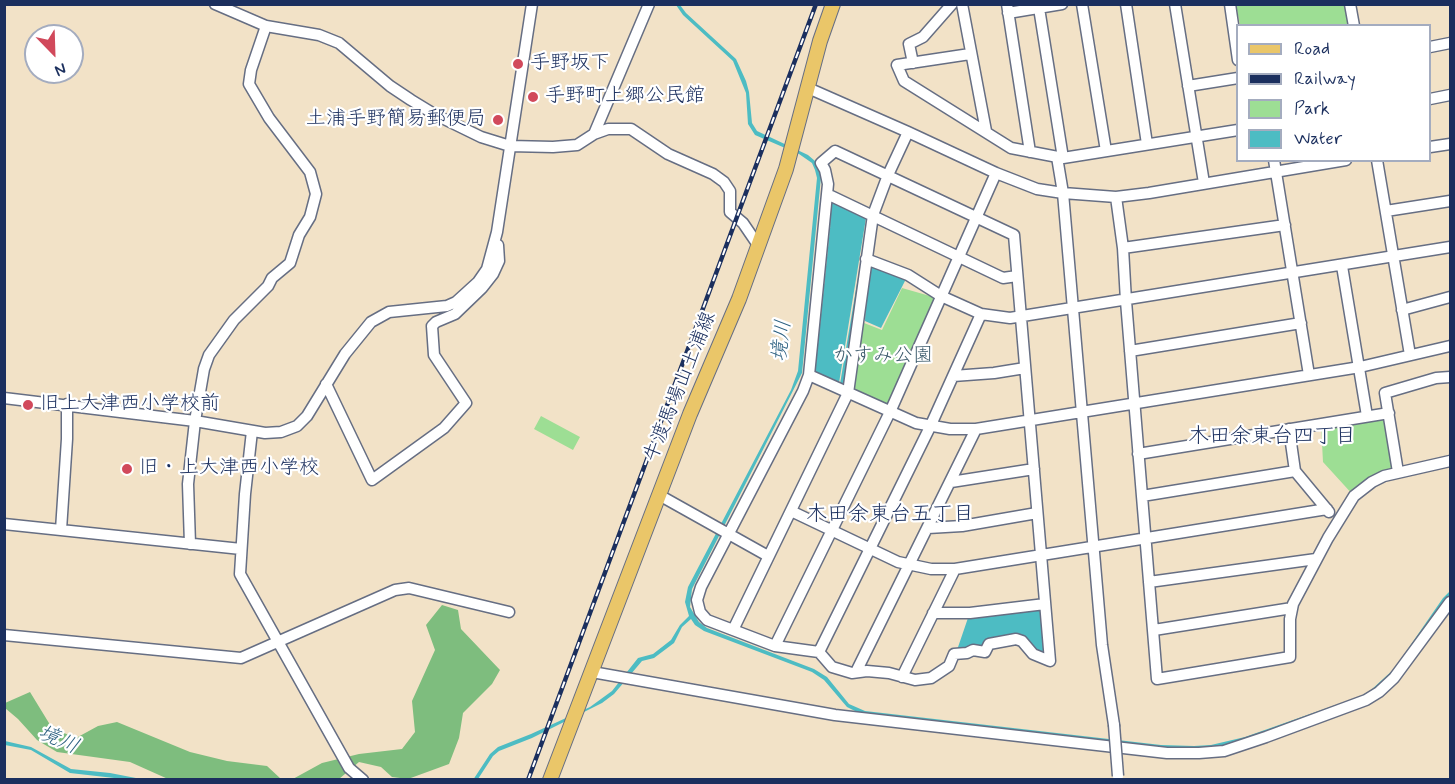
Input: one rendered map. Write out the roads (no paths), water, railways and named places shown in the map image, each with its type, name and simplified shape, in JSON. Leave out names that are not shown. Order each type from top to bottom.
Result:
[{"type":"main road","name":"牛渡馬場山土浦線","points":[[550,780],[690,414],[739,299],[786,169],[820,40],[833,4]]},
{"type":"street","points":[[215,4],[236,9],[266,26],[319,35],[339,43],[390,86],[434,114],[481,137],[510,146],[578,145],[594,134],[608,129],[631,129],[668,154],[713,174],[723,182],[730,191],[730,212],[743,223],[758,244]]},
{"type":"street","points":[[4,398],[195,421],[252,431],[273,433],[287,431],[297,426],[307,416],[355,340],[371,322],[398,310],[447,306],[456,302],[467,294],[487,269],[495,240],[532,4]]},
{"type":"street","points":[[594,134],[649,4]]},
{"type":"street","points":[[913,63],[909,44],[923,38],[952,4]]},
{"type":"street","points":[[962,4],[986,130]]},
{"type":"street","points":[[1030,152],[1008,9],[1062,4]]},
{"type":"street","points":[[1082,4],[1106,151]]},
{"type":"street","points":[[1125,4],[1147,144]]},
{"type":"street","points":[[1175,4],[1204,183]]},
{"type":"street","points":[[1230,4],[1236,46]]},
{"type":"street","points":[[1350,4],[1354,24]]},
{"type":"street","points":[[1034,8],[1060,157],[1102,645],[1114,724],[1118,778]]},
{"type":"street","points":[[190,544],[188,484],[195,421],[204,369],[209,355],[234,321],[272,278],[290,263],[299,235],[310,217],[316,194],[310,171],[270,118],[249,84],[251,70],[266,26]]},
{"type":"street","points":[[1431,47],[1450,43]]},
{"type":"street","points":[[970,54],[897,65],[904,81],[986,130],[1011,148],[1060,157],[1236,130]]},
{"type":"street","points":[[1188,86],[1236,78]]},
{"type":"street","points":[[808,88],[996,173],[1037,189],[1063,194],[1116,197],[1204,183],[1275,166],[1322,162]]},
{"type":"street","points":[[1431,99],[1450,95]]},
{"type":"street","points":[[733,630],[848,393],[873,215],[908,132]]},
{"type":"street","points":[[1431,147],[1450,144]]},
{"type":"street","points":[[835,151],[888,175],[1014,235],[1050,661],[1033,654],[1022,641],[1016,639],[989,644],[986,652],[974,650],[954,654],[949,666],[931,678],[915,680],[889,673],[841,671],[832,667],[819,652],[775,646],[707,620],[700,612],[697,600],[701,587],[803,391],[809,375],[827,194],[827,177],[821,162],[835,151]]},
{"type":"street","points":[[1377,162],[1410,356]]},
{"type":"street","points":[[1275,166],[1309,375]]},
{"type":"street","points":[[775,646],[890,412],[996,173]]},
{"type":"street","points":[[827,194],[1003,278],[1017,276]]},
{"type":"street","points":[[1116,197],[1123,248],[1158,679],[1290,657],[1292,608],[1301,586],[1348,504],[1371,482],[1398,472],[1450,461]]},
{"type":"street","points":[[1386,212],[1450,201]]},
{"type":"street","points":[[1123,248],[1285,225]]},
{"type":"street","points":[[326,384],[372,480],[406,458],[444,428],[466,403],[434,355],[432,326],[455,314],[494,274],[499,261],[499,248],[495,240]]},
{"type":"street","points":[[866,259],[908,275],[941,296],[981,314],[1021,318],[1450,247]]},
{"type":"street","points":[[1342,266],[1367,416]]},
{"type":"street","points":[[1402,310],[1450,297]]},
{"type":"street","points":[[819,652],[930,427],[981,314]]},
{"type":"street","points":[[1130,351],[1301,323]]},
{"type":"street","points":[[809,375],[890,412],[930,427],[976,429],[1359,367],[1450,346]]},
{"type":"street","points":[[953,376],[1025,368]]},
{"type":"street","points":[[1398,472],[1385,393],[1436,378],[1450,377]]},
{"type":"street","points":[[61,530],[67,440],[66,404]]},
{"type":"street","points":[[1138,453],[1389,413]]},
{"type":"street","points":[[856,672],[976,429]]},
{"type":"street","points":[[1289,429],[1295,471],[1337,522]]},
{"type":"street","points":[[252,431],[240,574],[349,768],[363,780]]},
{"type":"street","points":[[951,482],[1034,469]]},
{"type":"street","points":[[1142,496],[1295,471]]},
{"type":"street","points":[[659,495],[768,556]]},
{"type":"street","points":[[791,511],[869,550],[909,565],[931,569],[955,569],[1327,510]]},
{"type":"street","points":[[928,528],[962,526],[1037,513]]},
{"type":"street","points":[[4,524],[241,549]]},
{"type":"street","points":[[1149,582],[1316,559]]},
{"type":"street","points":[[902,677],[955,569]]},
{"type":"street","points":[[4,634],[241,658],[395,590],[409,588],[509,612]]},
{"type":"street","points":[[592,672],[835,715],[1167,753],[1224,751],[1366,699],[1379,692],[1394,678],[1450,602]]},
{"type":"street","points":[[933,613],[970,613],[1045,604]]},
{"type":"street","points":[[1154,630],[1292,608]]},
{"type":"water","points":[[676,5],[680,5],[736,59],[746,81],[752,123],[757,131],[808,155],[815,161],[821,177],[802,373],[692,589],[690,607],[699,622],[707,628],[814,669],[827,677],[849,704],[865,711],[1161,745],[1194,746],[1211,745],[1245,737],[1361,696],[1371,690],[1394,669],[1450,591],[1450,596],[1397,672],[1373,694],[1230,745],[1176,750],[863,715],[847,707],[824,680],[812,672],[704,631],[691,619],[682,627],[674,643],[654,658],[642,661],[614,694],[602,703],[532,738],[499,751],[493,756],[478,779],[473,780],[490,754],[498,747],[590,707],[612,691],[638,658],[653,654],[671,640],[689,616],[685,602],[688,587],[791,390],[798,371],[817,178],[815,170],[812,163],[799,154],[755,135],[748,124],[746,93],[733,61],[683,15]]},
{"type":"water","points":[[828,196],[871,216],[847,391],[811,374]],"holes":[[[833,202],[868,218],[840,384],[813,372],[831,219],[815,372],[839,383],[866,218]]]},
{"type":"water","points":[[867,261],[907,277],[881,328],[865,321]]},
{"type":"water","points":[[1043,606],[1048,659],[1024,639],[985,650],[956,653],[969,615]]},
{"type":"water","points":[[5,741],[31,747],[71,769],[141,779],[70,773],[31,750],[5,745]]},
{"type":"railway","points":[[528,780],[816,4]]},
{"type":"place","name":"手野坂下","points":[[518,64]]},
{"type":"place","name":"手野町上郷公民館","points":[[533,97]]},
{"type":"place","name":"土浦手野簡易郵便局","points":[[498,120]]},
{"type":"place","name":"旧上大津西小学校前","points":[[28,405]]},
{"type":"place","name":"旧・上大津西小学校","points":[[127,469]]},
{"type":"district","name":"木田余東台四丁目","points":[[1272,438]]},
{"type":"district","name":"木田余東台五丁目","points":[[890,516]]},
{"type":"water label","name":"境川","points":[[783,341]]},
{"type":"water label","name":"境川","points":[[58,741]]},
{"type":"park label","name":"かすみ公園","points":[[883,357]]}]
